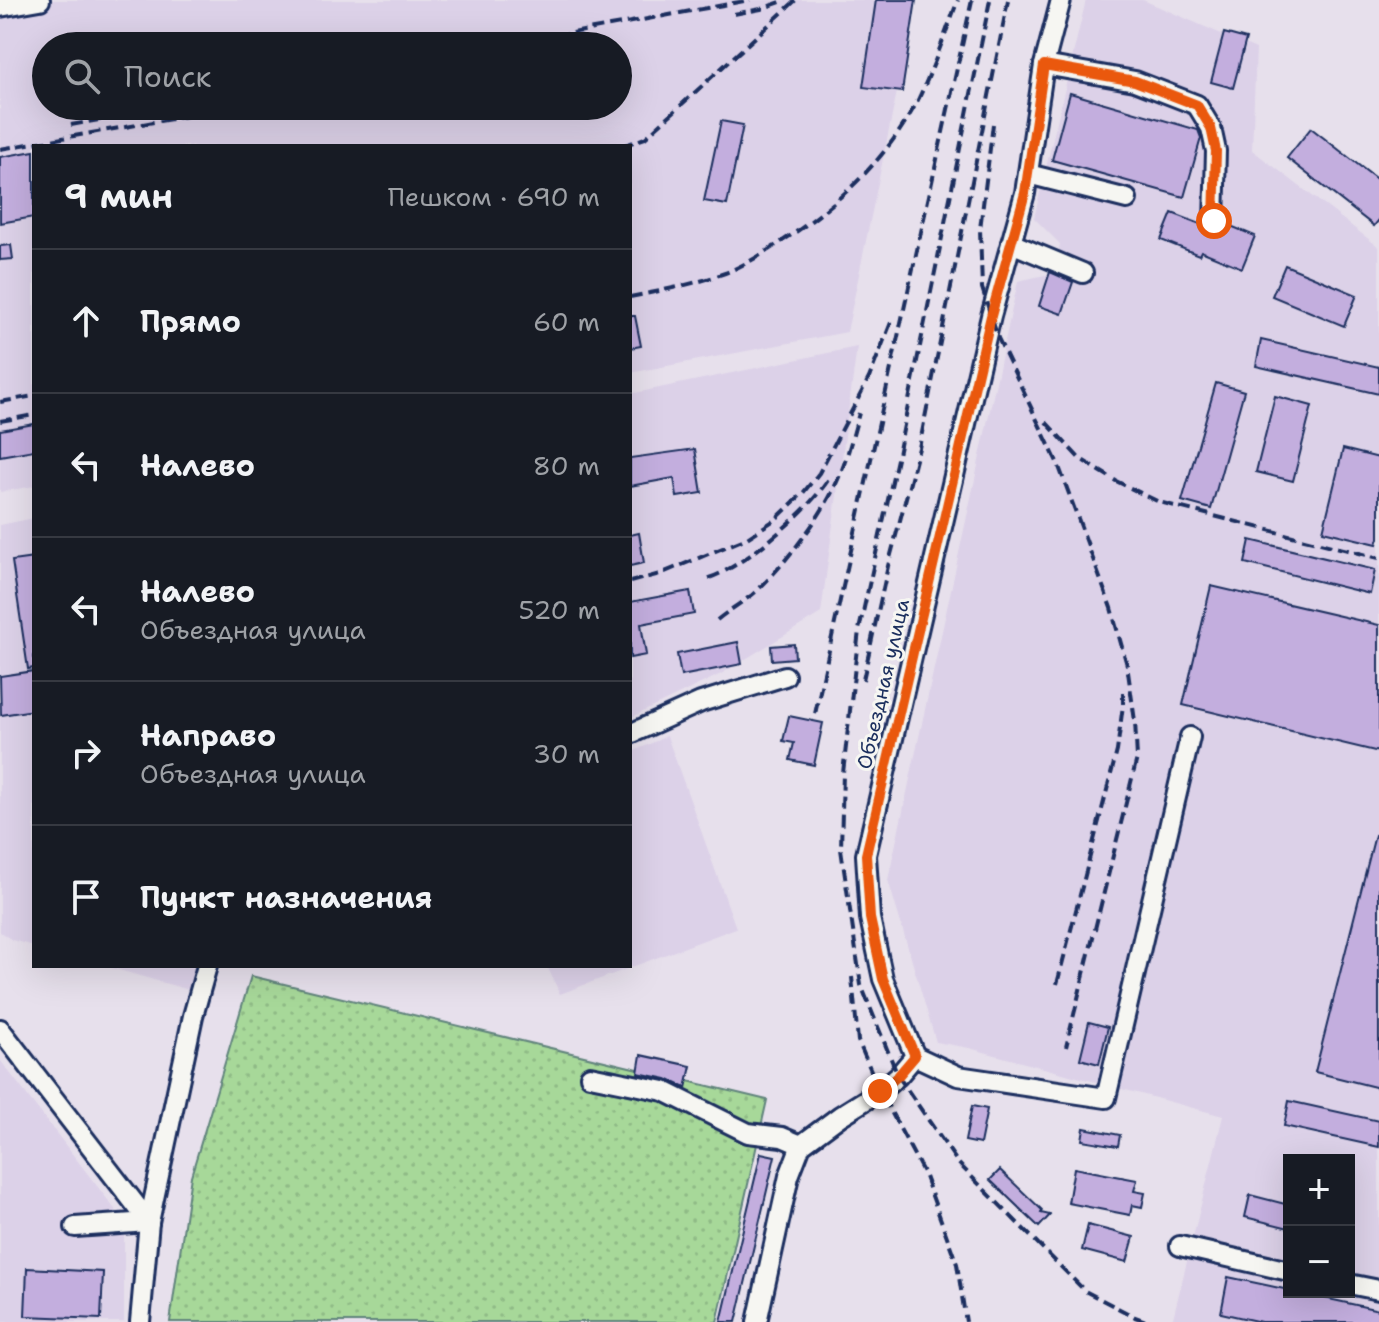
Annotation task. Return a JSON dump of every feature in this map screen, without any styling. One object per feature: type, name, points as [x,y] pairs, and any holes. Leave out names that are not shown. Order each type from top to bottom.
[{"type":"street","points":[[0,7],[40,0]]},
{"type":"street","name":"Объездная улица","points":[[915,1056],[883,979],[870,918],[866,855],[991,316],[1025,193],[1044,65],[1061,0]]},
{"type":"street","points":[[1044,65],[1135,81],[1197,105],[1211,128],[1216,151],[1214,221]]},
{"type":"street","points":[[1028,174],[1127,199]]},
{"type":"street","points":[[1011,243],[1083,273]]},
{"type":"street","points":[[632,733],[701,702],[785,676]]},
{"type":"street","points":[[757,1322],[789,1176],[801,1145],[880,1091],[915,1056],[958,1076],[1106,1098],[1190,737]]},
{"type":"street","points":[[140,1322],[149,1222],[193,1016],[206,968]]},
{"type":"street","points":[[0,1029],[149,1222]]},
{"type":"street","points":[[590,1076],[664,1091],[748,1133],[782,1137],[801,1145]]},
{"type":"street","points":[[75,1227],[149,1222]]},
{"type":"street","points":[[1180,1246],[1283,1270]]},
{"type":"street","points":[[1355,1285],[1379,1290]]},
{"type":"shaded area","points":[[0,0],[916,0],[847,332],[632,373],[632,144],[32,144],[32,486],[0,492]]},
{"type":"shaded area","points":[[1086,0],[1143,0],[1256,49],[1252,150],[1379,247],[1379,1322],[1172,1322],[1223,1116],[969,1048],[936,1042],[888,880],[1018,281],[1054,273],[1060,244],[1034,218]]},
{"type":"shaded area","points":[[857,347],[821,613],[721,674],[632,717],[632,394]]},
{"type":"shaded area","points":[[32,518],[32,945],[12,940],[0,932],[0,525]]},
{"type":"shaded area","points":[[667,736],[736,928],[632,967],[632,752]]},
{"type":"shaded area","points":[[112,968],[195,968],[189,990]]},
{"type":"shaded area","points":[[548,968],[629,968],[560,994]]},
{"type":"shaded area","points":[[0,1060],[124,1221],[124,1322],[0,1322]]},
{"type":"green space","points":[[251,976],[767,1100],[717,1322],[170,1322],[191,1176]]},
{"type":"building","points":[[876,0],[916,0],[902,92],[863,87]]},
{"type":"building","points":[[1224,33],[1246,39],[1233,88],[1211,82]]},
{"type":"building","points":[[1070,93],[1198,130],[1201,138],[1184,197],[1052,160]]},
{"type":"building","points":[[721,121],[743,125],[727,205],[704,201]]},
{"type":"building","points":[[1311,128],[1379,181],[1379,220],[1374,226],[1287,158]]},
{"type":"building","points":[[32,151],[32,217],[0,223],[0,157]]},
{"type":"building","points":[[1172,213],[1203,225],[1213,233],[1222,233],[1226,224],[1255,236],[1242,268],[1201,251],[1199,255],[1161,240]]},
{"type":"building","points":[[11,245],[13,259],[0,260],[0,246]]},
{"type":"building","points":[[1285,265],[1357,295],[1344,326],[1272,296]]},
{"type":"building","points":[[1050,272],[1073,282],[1062,314],[1039,306]]},
{"type":"building","points":[[632,316],[635,316],[641,346],[632,348]]},
{"type":"building","points":[[1261,340],[1379,367],[1379,394],[1256,366]]},
{"type":"building","points":[[1216,383],[1244,391],[1211,509],[1182,501]]},
{"type":"building","points":[[1275,396],[1312,406],[1293,481],[1256,472]]},
{"type":"building","points":[[32,424],[32,450],[0,456],[0,430]]},
{"type":"building","points":[[695,449],[702,493],[677,497],[674,478],[632,486],[632,458]]},
{"type":"building","points":[[1343,449],[1379,458],[1377,544],[1323,531]]},
{"type":"building","points":[[639,533],[644,563],[632,566],[632,535]]},
{"type":"building","points":[[1250,540],[1375,570],[1370,594],[1245,563]]},
{"type":"building","points":[[32,558],[32,668],[28,669],[12,561]]},
{"type":"building","points":[[1211,586],[1379,625],[1379,752],[1183,705]]},
{"type":"building","points":[[690,591],[694,614],[641,624],[646,655],[632,658],[632,602]]},
{"type":"building","points":[[738,642],[742,664],[681,676],[677,654]]},
{"type":"building","points":[[794,644],[795,658],[772,660],[771,646]]},
{"type":"building","points":[[32,671],[32,710],[1,715],[0,676]]},
{"type":"building","points":[[789,716],[823,723],[814,765],[790,760],[794,743],[783,741]]},
{"type":"building","points":[[1375,835],[1379,836],[1379,1088],[1315,1072]]},
{"type":"building","points":[[1089,1022],[1108,1027],[1099,1064],[1080,1059]]},
{"type":"building","points":[[641,1055],[691,1066],[686,1088],[667,1079],[638,1073]]},
{"type":"building","points":[[1289,1101],[1379,1121],[1379,1147],[1284,1126]]},
{"type":"building","points":[[972,1106],[987,1109],[980,1144],[965,1141]]},
{"type":"building","points":[[1084,1128],[1120,1135],[1118,1146],[1082,1140]]},
{"type":"building","points":[[761,1153],[775,1156],[736,1322],[721,1322]]},
{"type":"building","points":[[1074,1168],[1137,1180],[1134,1191],[1145,1193],[1142,1207],[1132,1205],[1130,1215],[1068,1203]]},
{"type":"building","points":[[1000,1170],[1042,1210],[1041,1213],[1050,1215],[1039,1227],[990,1180]]},
{"type":"building","points":[[1250,1195],[1283,1203],[1283,1226],[1245,1217]]},
{"type":"building","points":[[1088,1225],[1134,1237],[1127,1262],[1082,1250]]},
{"type":"building","points":[[27,1268],[103,1272],[101,1319],[25,1316]]},
{"type":"building","points":[[1228,1277],[1283,1289],[1283,1298],[1324,1298],[1379,1310],[1379,1322],[1261,1322],[1221,1313]]},
{"type":"railway","points":[[577,32],[750,0]]},
{"type":"railway","points":[[734,14],[786,0]]},
{"type":"railway","points":[[628,144],[645,138],[796,0]]},
{"type":"railway","points":[[632,297],[690,284],[738,267],[799,230],[839,199],[874,164],[904,124],[928,77],[958,0]]},
{"type":"railway","points":[[815,714],[972,0]]},
{"type":"railway","points":[[990,0],[899,450],[859,630],[843,773],[841,849],[861,985],[898,1076],[958,1163],[1085,1291],[1149,1322]]},
{"type":"railway","points":[[863,680],[888,566],[919,448],[1008,0]]},
{"type":"railway","points":[[71,125],[99,120]]},
{"type":"railway","points":[[0,149],[165,120]]},
{"type":"railway","points":[[993,124],[980,229],[982,288],[998,338],[1058,464],[1111,608],[1127,665],[1135,721],[1137,758],[1066,1047]]},
{"type":"railway","points":[[632,581],[660,574],[747,538],[776,519],[803,493],[819,473],[869,378],[892,320]]},
{"type":"railway","points":[[0,402],[32,396]]},
{"type":"railway","points":[[717,620],[752,595],[786,560],[809,530],[838,479],[859,413]]},
{"type":"railway","points":[[0,421],[32,415]]},
{"type":"railway","points":[[1046,422],[1079,458],[1159,502],[1379,558]]},
{"type":"railway","points":[[709,578],[740,562],[776,535],[808,505],[830,477]]},
{"type":"railway","points":[[1057,984],[1117,751],[1123,691]]},
{"type":"railway","points":[[852,977],[858,1041],[880,1091],[924,1174],[957,1264],[966,1322]]},
{"type":"route","points":[[880,1091],[915,1056],[883,979],[870,918],[866,855],[991,316],[1025,193],[1044,65],[1135,81],[1197,105],[1211,128],[1216,151],[1214,221]]}]
